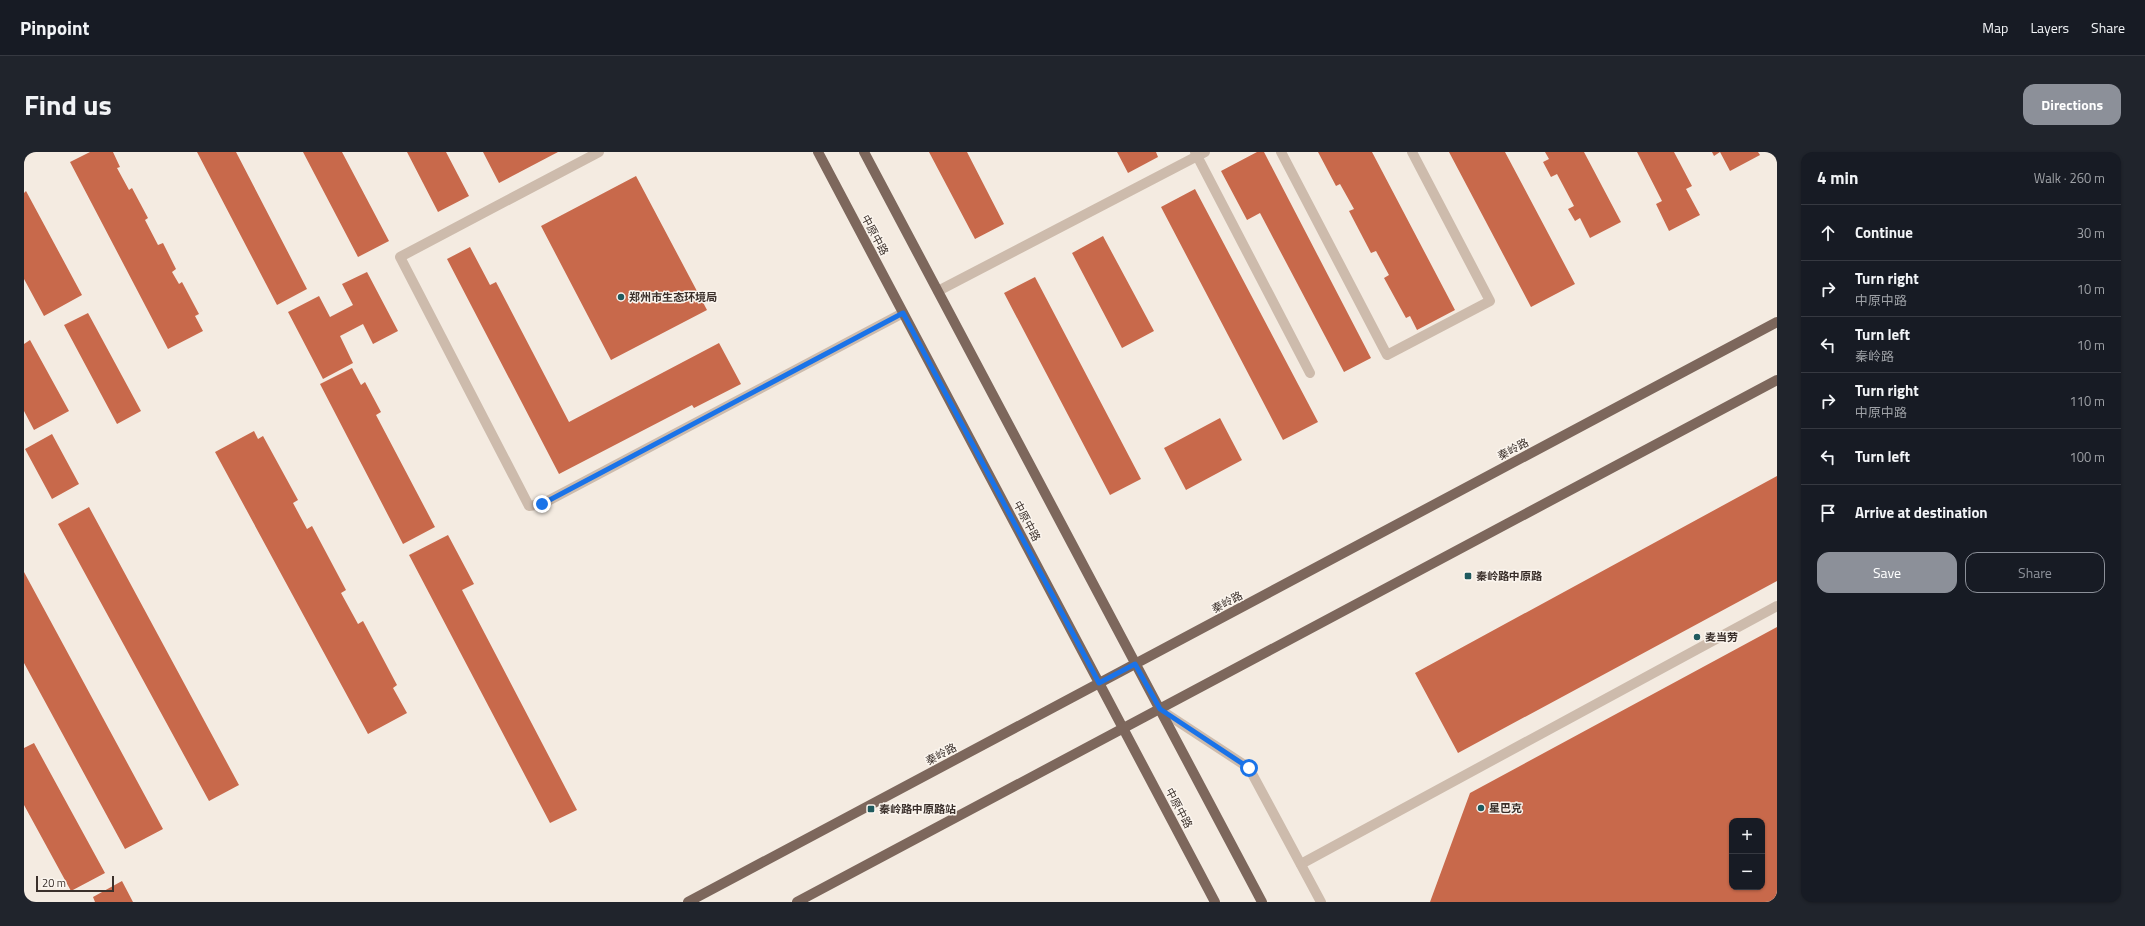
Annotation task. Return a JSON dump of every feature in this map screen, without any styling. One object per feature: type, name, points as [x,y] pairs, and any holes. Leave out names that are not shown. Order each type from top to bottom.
[{"type":"main road","name":"中原中路","points":[[818,152],[1215,902]]},
{"type":"main road","points":[[864,152],[1262,902]]},
{"type":"main road","name":"秦岭路","points":[[688,902],[1777,322]]},
{"type":"main road","points":[[797,902],[1777,380]]},
{"type":"street","points":[[599,152],[400,257],[529,506],[542,504],[903,313]]},
{"type":"street","points":[[1281,152],[1387,354],[1490,301],[1412,152]]},
{"type":"street","points":[[938,291],[1199,153],[1310,373]]},
{"type":"street","points":[[1300,864],[1777,606]]},
{"type":"street","points":[[1160,709],[1249,768],[1320,902]]},
{"type":"building","points":[[90,152],[113,152],[120,167],[117,168],[129,190],[132,188],[148,218],[145,220],[158,245],[163,243],[176,269],[172,272],[179,284],[182,282],[199,314],[195,316],[203,331],[168,349],[70,162]]},
{"type":"building","points":[[197,152],[236,152],[307,289],[277,305]]},
{"type":"building","points":[[303,152],[342,152],[389,241],[358,257]]},
{"type":"building","points":[[407,152],[446,152],[469,196],[438,212]]},
{"type":"building","points":[[483,152],[558,152],[499,183]]},
{"type":"building","points":[[929,152],[967,152],[1004,224],[975,239]]},
{"type":"building","points":[[1117,152],[1156,152],[1158,157],[1128,173]]},
{"type":"building","points":[[1257,152],[1264,152],[1371,358],[1344,372],[1260,213],[1247,220],[1221,171]]},
{"type":"building","points":[[1318,152],[1372,152],[1455,310],[1417,330],[1410,316],[1406,318],[1384,278],[1389,275],[1376,251],[1371,253],[1349,211],[1354,209],[1340,184],[1336,186]]},
{"type":"building","points":[[1449,152],[1505,152],[1575,284],[1531,307]]},
{"type":"building","points":[[1545,152],[1584,152],[1621,222],[1590,238],[1580,218],[1575,221],[1568,209],[1574,206],[1557,174],[1551,177],[1543,162],[1549,159]]},
{"type":"building","points":[[1637,152],[1674,152],[1692,186],[1686,189],[1700,215],[1669,231],[1656,204],[1662,201]]},
{"type":"building","points":[[1712,152],[1720,152],[1714,156]]},
{"type":"building","points":[[1720,152],[1758,152],[1760,155],[1730,171]]},
{"type":"building","points":[[636,176],[707,310],[611,360],[541,226]]},
{"type":"building","points":[[1195,189],[1318,422],[1283,440],[1161,207]]},
{"type":"building","points":[[26,191],[82,295],[44,316],[24,279],[24,193]]},
{"type":"building","points":[[1103,236],[1154,331],[1122,348],[1072,253]]},
{"type":"building","points":[[470,247],[490,285],[496,282],[569,422],[719,343],[741,384],[694,408],[692,405],[559,474],[447,259]]},
{"type":"building","points":[[367,272],[398,331],[373,344],[363,324],[340,336],[353,363],[323,379],[288,312],[319,296],[330,317],[353,305],[342,284]]},
{"type":"building","points":[[1035,277],[1141,479],[1110,495],[1004,293]]},
{"type":"building","points":[[88,313],[141,411],[117,424],[64,325]]},
{"type":"building","points":[[30,340],[69,411],[34,430],[24,411],[24,344]]},
{"type":"building","points":[[352,368],[361,385],[365,382],[381,412],[376,415],[435,527],[403,544],[320,384]]},
{"type":"building","points":[[1220,418],[1242,460],[1186,490],[1164,448]]},
{"type":"building","points":[[254,431],[258,439],[263,436],[298,500],[293,503],[307,529],[312,526],[346,590],[341,593],[358,624],[363,621],[397,685],[393,688],[407,713],[368,734],[215,452]]},
{"type":"building","points":[[52,434],[79,484],[52,499],[25,449]]},
{"type":"building","points":[[1777,476],[1777,581],[1458,753],[1415,673]]},
{"type":"building","points":[[89,507],[239,785],[209,801],[58,524]]},
{"type":"building","points":[[448,535],[474,584],[462,590],[577,810],[550,823],[409,555]]},
{"type":"building","points":[[24,572],[163,829],[125,849],[24,663]]},
{"type":"building","points":[[1777,627],[1777,902],[1430,902],[1470,793]]},
{"type":"building","points":[[34,743],[105,873],[71,891],[24,805],[24,748]]},
{"type":"building","points":[[122,881],[133,902],[95,902],[93,897]]},
{"type":"place","name":"郑州市生态环境局","points":[[621,297]]},
{"type":"place","name":"秦岭路中原路","points":[[1468,576]]},
{"type":"place","name":"麦当劳","points":[[1697,637]]},
{"type":"place","name":"星巴克","points":[[1481,808]]},
{"type":"place","name":"秦岭路中原路站","points":[[871,809]]},
{"type":"route","points":[[542,504],[903,313],[1099,683],[1135,664],[1160,709],[1249,768]]}]
